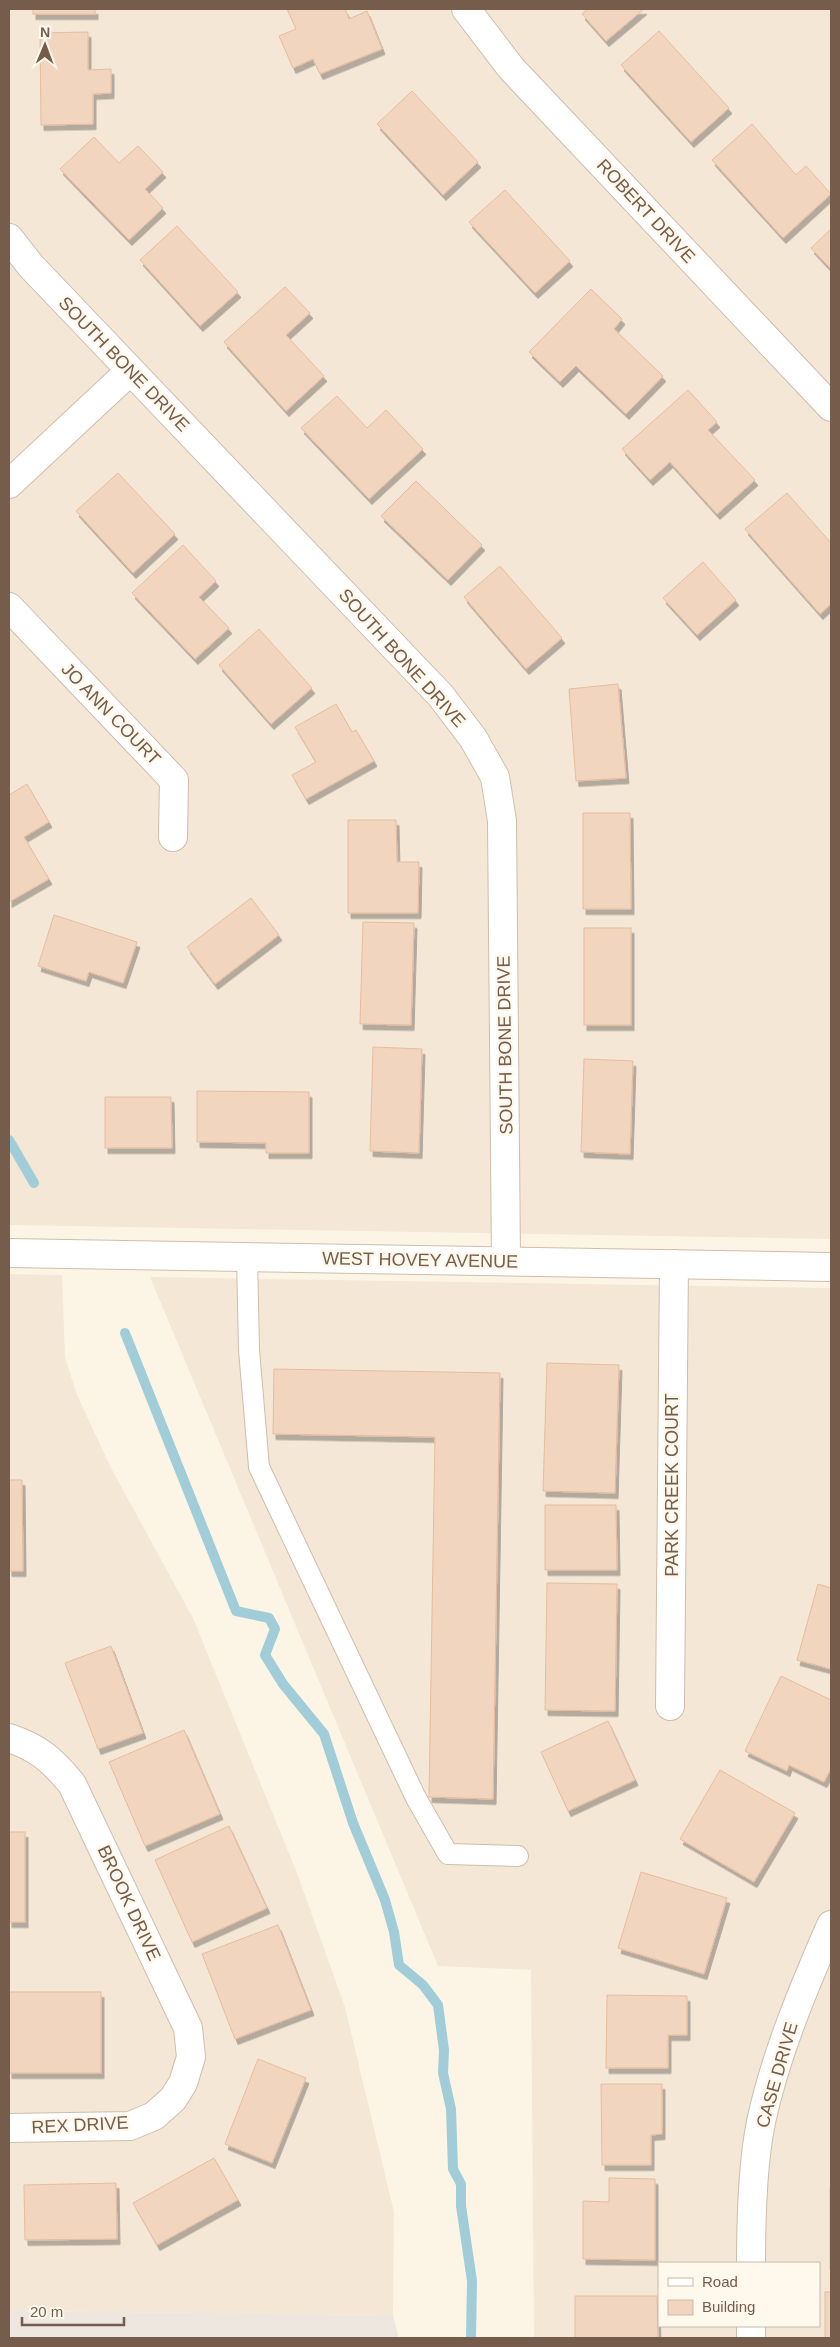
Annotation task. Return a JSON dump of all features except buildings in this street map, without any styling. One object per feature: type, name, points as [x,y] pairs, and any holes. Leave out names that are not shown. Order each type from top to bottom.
[{"type":"street","name":"ROBERT DRIVE","points":[[466,9],[511,68],[831,407]]},
{"type":"street","name":"SOUTH BONE DRIVE","points":[[9,238],[31,266],[130,371],[441,696],[473,738],[495,777],[502,821],[506,1261]]},
{"type":"street","points":[[9,484],[130,371]]},
{"type":"street","name":"JO ANN COURT","points":[[9,607],[174,780],[173,837]]},
{"type":"street","name":"WEST HOVEY AVENUE","points":[[9,1253],[831,1266]]},
{"type":"street","name":"PARK CREEK COURT","points":[[670,1706],[674,1264]]},
{"type":"street","name":"BROOK DRIVE","points":[[9,1738],[31,1745],[54,1762],[72,1784],[188,2028],[191,2057],[183,2083],[173,2099]]},
{"type":"street","name":"CASE DRIVE","points":[[751,2262],[755,2175],[761,2123],[775,2073],[808,1978],[831,1925]]},
{"type":"street","name":"REX DRIVE","points":[[9,2128],[130,2126],[154,2116],[173,2099]]},
{"type":"lane","points":[[248,1257],[249,1350],[259,1467],[416,1798],[448,1854],[518,1856]]},
{"type":"shaded area","points":[[9,9],[831,9],[831,1239],[9,1225]]},
{"type":"shaded area","points":[[9,1274],[62,1275],[65,1357],[77,1395],[111,1468],[193,1618],[297,1873],[345,2007],[394,2212],[393,2315],[9,2311]]},
{"type":"shaded area","points":[[150,1277],[831,1288],[831,2338],[534,2338],[531,1970],[438,1966]]},
{"type":"shaded area","points":[[9,2311],[393,2315],[399,2338],[9,2338]]},
{"type":"waterway","points":[[9,1140],[34,1183]]},
{"type":"waterway","points":[[125,1333],[236,1611],[269,1618],[275,1629],[265,1655],[283,1684],[324,1734],[353,1823],[385,1900],[394,1932],[399,1965],[423,1985],[438,2005],[444,2050],[443,2073],[451,2109],[453,2169],[461,2184],[461,2206],[472,2281],[471,2338]]}]
